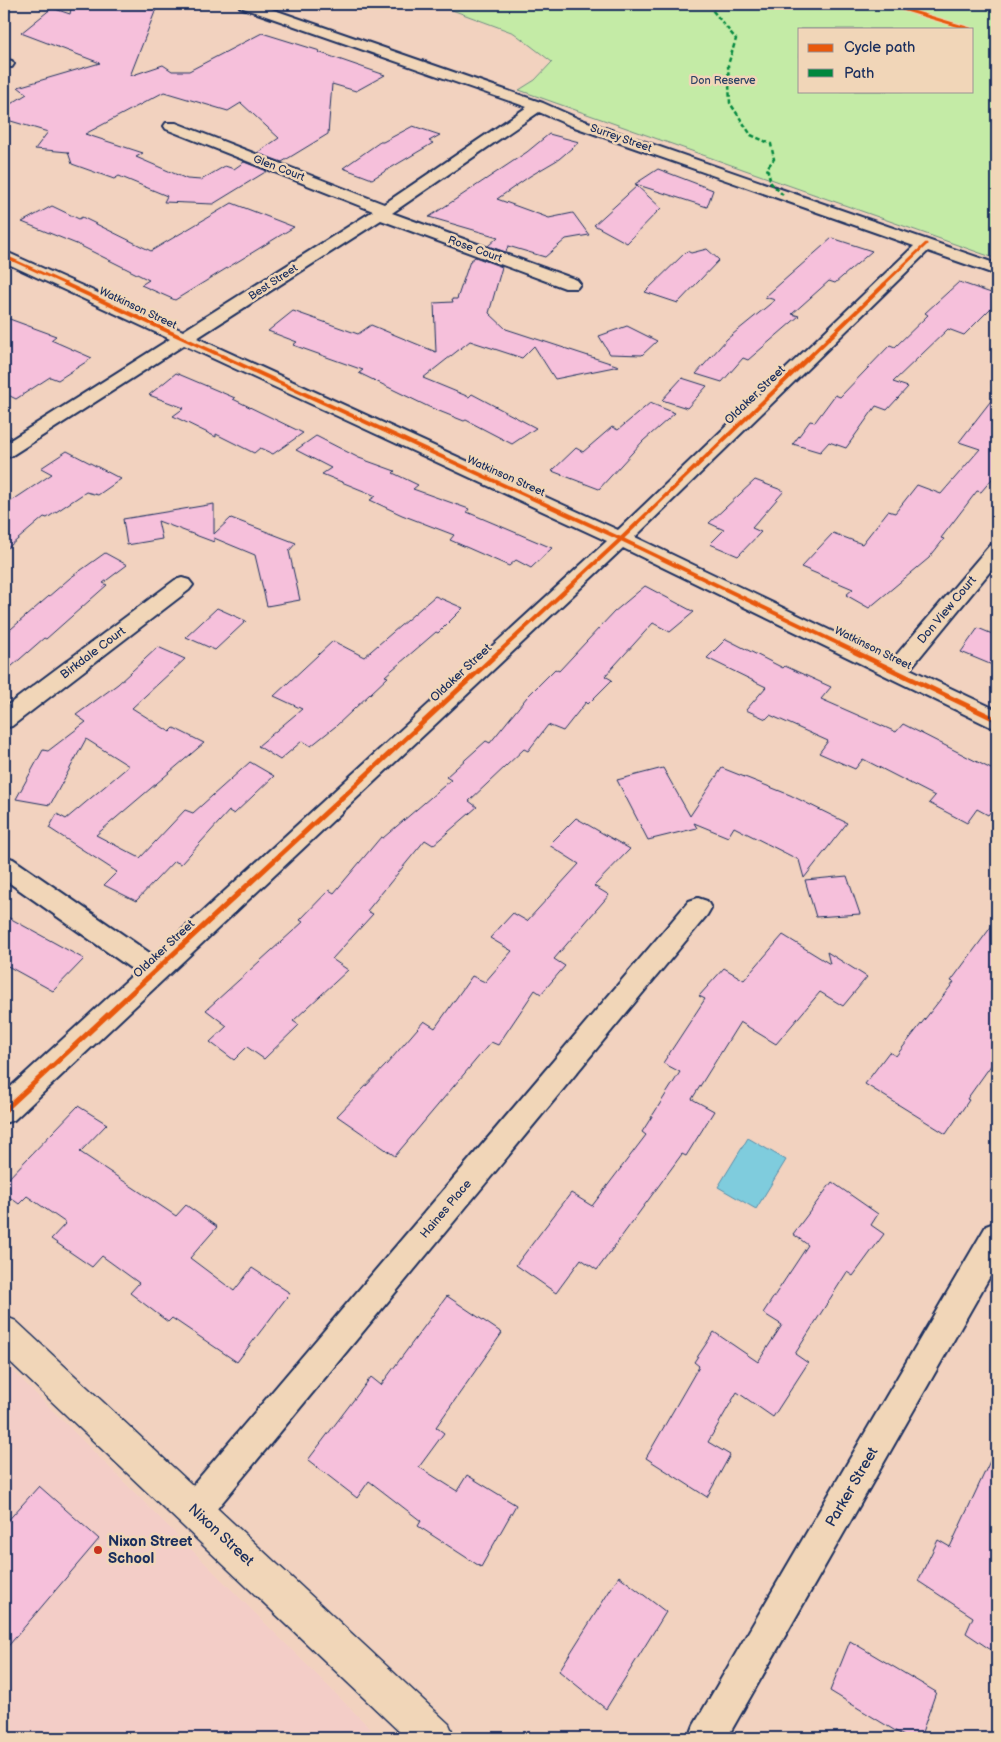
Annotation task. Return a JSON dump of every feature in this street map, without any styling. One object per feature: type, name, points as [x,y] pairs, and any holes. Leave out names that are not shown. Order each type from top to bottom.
[{"type":"street","name":"Surrey Street","points":[[245,4],[538,106],[583,125],[997,270]]},
{"type":"street","name":"Best Street","points":[[4,452],[383,212],[538,106]]},
{"type":"street","name":"Glen Court","points":[[171,126],[383,212]]},
{"type":"street","name":"Rose Court","points":[[383,212],[572,284]]},
{"type":"street","name":"Oldaker Street","points":[[4,1111],[621,539],[926,244]]},
{"type":"street","name":"Watkinson Street","points":[[4,256],[183,340],[621,539],[997,720]]},
{"type":"street","name":"Don View Court","points":[[896,670],[997,550]]},
{"type":"street","name":"Birkdale Court","points":[[4,720],[182,585]]},
{"type":"street","points":[[4,866],[155,971]]},
{"type":"street","name":"Haines Place","points":[[194,1510],[698,908]]},
{"type":"street","name":"Parker Street","points":[[707,1738],[997,1236]]},
{"type":"street","name":"Nixon Street","points":[[4,1333],[435,1738]]},
{"type":"shaded area","name":"Nixon Street School","points":[[4,1362],[380,1738],[4,1738]]},
{"type":"green space","name":"Don Reserve","points":[[436,4],[997,4],[997,259],[519,90],[535,80],[552,62],[514,33]]},
{"type":"water","points":[[748,1138],[786,1160],[756,1209],[718,1187]]},
{"type":"building","points":[[72,4],[158,4],[130,76],[163,65],[172,71],[189,71],[262,33],[320,51],[318,52],[385,75],[356,91],[332,84],[328,134],[282,162],[257,153],[279,138],[241,103],[228,111],[164,92],[85,134],[143,153],[136,157],[187,179],[201,180],[225,166],[234,169],[244,162],[267,171],[213,204],[164,202],[167,196],[119,176],[114,179],[72,164],[68,152],[35,149],[48,132],[4,119],[4,108],[27,94],[18,87],[100,63],[21,33],[52,8],[70,14]]},
{"type":"building","points":[[413,126],[440,135],[429,141],[433,143],[372,179],[343,168],[380,142]]},
{"type":"building","points":[[549,134],[579,142],[559,159],[497,199],[549,218],[573,213],[589,235],[566,239],[545,257],[508,246],[506,252],[488,246],[498,237],[429,217],[527,152]]},
{"type":"building","points":[[658,169],[713,190],[707,207],[635,184]]},
{"type":"building","points":[[637,186],[661,208],[627,243],[594,225]]},
{"type":"building","points":[[232,203],[294,227],[175,300],[141,285],[149,280],[79,245],[22,222],[52,206],[79,219],[82,217],[151,251]]},
{"type":"building","points":[[832,238],[872,251],[835,283],[829,281],[792,314],[799,316],[748,360],[743,358],[722,382],[696,374],[727,339],[775,300],[765,297]]},
{"type":"building","points":[[707,249],[719,260],[678,303],[645,292],[687,251],[691,253]]},
{"type":"building","points":[[475,257],[502,267],[489,313],[506,329],[619,366],[555,379],[534,346],[522,358],[470,341],[423,378],[469,397],[472,394],[536,428],[512,444],[466,420],[464,421],[429,407],[359,373],[363,370],[293,345],[297,342],[268,331],[293,311],[358,334],[371,325],[436,352],[434,303],[453,302],[452,299],[457,299],[470,261]]},
{"type":"building","points":[[959,282],[997,295],[997,302],[964,335],[948,329],[893,382],[908,387],[887,410],[876,406],[846,448],[829,442],[820,452],[793,444],[810,421],[815,422],[835,395],[840,397],[890,345],[895,347],[928,315],[925,313]]},
{"type":"building","points":[[4,317],[56,336],[51,340],[92,358],[58,380],[50,377],[16,399],[4,393]]},
{"type":"building","points":[[627,326],[657,341],[642,355],[610,354],[599,336]]},
{"type":"building","points":[[176,373],[235,398],[233,399],[303,433],[273,454],[260,448],[254,453],[216,434],[216,437],[173,416],[184,408],[149,395]]},
{"type":"building","points":[[682,378],[707,386],[687,408],[662,400]]},
{"type":"building","points":[[997,393],[997,473],[981,492],[977,491],[941,538],[944,539],[929,558],[869,608],[846,595],[853,589],[801,567],[833,533],[862,544],[888,511],[895,513],[917,485],[941,494],[980,449],[959,442]]},
{"type":"building","points":[[650,403],[675,413],[643,441],[599,489],[552,471],[576,448],[583,452],[612,427],[618,430]]},
{"type":"building","points":[[316,436],[359,458],[395,471],[393,473],[418,485],[413,489],[469,509],[467,512],[552,548],[531,568],[516,560],[509,566],[450,540],[454,535],[402,515],[370,500],[376,496],[322,474],[331,468],[296,450]]},
{"type":"building","points":[[67,451],[121,479],[98,495],[86,492],[47,518],[44,517],[4,551],[4,506],[52,474],[41,468]]},
{"type":"building","points":[[755,480],[784,491],[752,528],[761,532],[738,556],[710,544],[724,530],[709,523]]},
{"type":"building","points":[[214,504],[214,534],[231,518],[296,543],[289,551],[300,600],[267,606],[255,555],[214,538],[214,542],[158,521],[162,539],[127,545],[123,519]]},
{"type":"building","points":[[105,553],[127,565],[103,583],[107,585],[4,673],[4,635],[70,578]]},
{"type":"building","points":[[645,586],[694,612],[670,632],[653,623],[605,676],[612,680],[588,704],[586,702],[563,731],[548,725],[528,751],[524,749],[469,801],[477,807],[433,845],[425,840],[367,911],[373,914],[332,959],[348,970],[293,1021],[299,1025],[264,1059],[247,1047],[234,1060],[210,1042],[227,1026],[206,1010],[303,922],[300,920],[329,890],[334,893],[381,837],[383,838],[451,780],[446,777],[486,741],[490,743],[527,697],[555,669],[559,671],[614,612]]},
{"type":"building","points":[[435,596],[463,608],[438,633],[436,632],[385,676],[388,677],[336,726],[311,746],[302,741],[280,760],[258,746],[302,709],[274,696],[333,641],[364,657]]},
{"type":"building","points":[[217,608],[246,621],[215,650],[186,637]]},
{"type":"building","points":[[978,628],[997,636],[997,667],[961,652]]},
{"type":"building","points":[[726,639],[783,668],[785,666],[831,687],[821,699],[896,732],[903,724],[997,772],[997,803],[988,815],[977,809],[967,823],[929,803],[935,796],[863,759],[855,769],[819,753],[828,741],[770,715],[766,719],[746,710],[766,687],[707,658]]},
{"type":"building","points":[[158,647],[185,659],[132,708],[170,732],[174,728],[204,743],[96,835],[140,858],[185,810],[193,813],[250,762],[274,776],[234,814],[229,811],[181,864],[174,861],[136,901],[104,885],[117,872],[49,828],[57,814],[66,819],[129,766],[86,739],[50,805],[16,799],[43,750],[48,751],[86,722],[76,715],[118,684]]},
{"type":"building","points":[[663,768],[690,816],[722,768],[790,795],[847,823],[804,878],[799,860],[734,827],[728,837],[694,823],[697,828],[648,840],[617,780]]},
{"type":"building","points":[[576,818],[630,849],[594,886],[609,895],[554,959],[565,966],[541,994],[535,990],[498,1045],[491,1042],[395,1156],[337,1116],[386,1065],[424,1021],[435,1028],[472,976],[485,982],[512,951],[490,938],[513,913],[527,921],[579,864],[549,845]]},
{"type":"building","points":[[847,876],[860,914],[816,917],[805,880]]},
{"type":"building","points":[[4,915],[84,959],[53,991],[4,964]]},
{"type":"building","points":[[997,919],[997,1057],[967,1099],[969,1100],[946,1134],[865,1084],[889,1052],[896,1056],[954,982],[951,981]]},
{"type":"building","points":[[783,935],[830,964],[827,952],[867,977],[843,1006],[820,992],[776,1044],[740,1022],[692,1099],[714,1111],[686,1156],[682,1154],[597,1270],[581,1259],[556,1293],[516,1265],[571,1193],[592,1206],[646,1135],[642,1132],[680,1072],[663,1063],[705,999],[699,996],[724,968],[744,980]]},
{"type":"building","points":[[78,1106],[107,1124],[80,1152],[176,1216],[186,1205],[217,1227],[190,1258],[234,1291],[252,1268],[290,1293],[237,1362],[172,1318],[168,1322],[130,1293],[139,1283],[102,1256],[92,1267],[51,1239],[66,1223],[27,1196],[19,1204],[4,1193],[4,1183]]},
{"type":"building","points":[[832,1182],[878,1214],[871,1225],[884,1234],[853,1276],[847,1272],[795,1354],[808,1363],[773,1417],[737,1392],[708,1442],[730,1455],[707,1497],[646,1458],[699,1366],[694,1362],[714,1332],[758,1362],[782,1325],[763,1313],[808,1245],[793,1234]]},
{"type":"building","points":[[447,1296],[502,1333],[436,1427],[444,1433],[419,1467],[457,1491],[467,1475],[516,1505],[481,1567],[418,1526],[421,1521],[369,1481],[357,1498],[308,1460],[371,1377],[381,1385]]},
{"type":"building","points":[[997,1446],[997,1654],[966,1633],[973,1617],[918,1581],[938,1540],[950,1547]]},
{"type":"building","points":[[39,1486],[99,1539],[4,1651],[4,1525]]},
{"type":"building","points":[[619,1576],[666,1612],[606,1709],[559,1671]]},
{"type":"building","points":[[850,1641],[936,1692],[920,1738],[907,1738],[830,1691]]},
{"type":"marked path","points":[[715,4],[713,11],[736,39],[728,65],[730,103],[751,135],[771,144],[774,159],[767,168],[771,183],[783,195]]},
{"type":"cycle path","points":[[886,4],[967,28]]},
{"type":"cycle path","points":[[4,1111],[621,539],[926,244]]},
{"type":"cycle path","points":[[4,256],[621,539],[997,720]]},
{"type":"place","name":"Nixon Street School","points":[[98,1550]]}]
